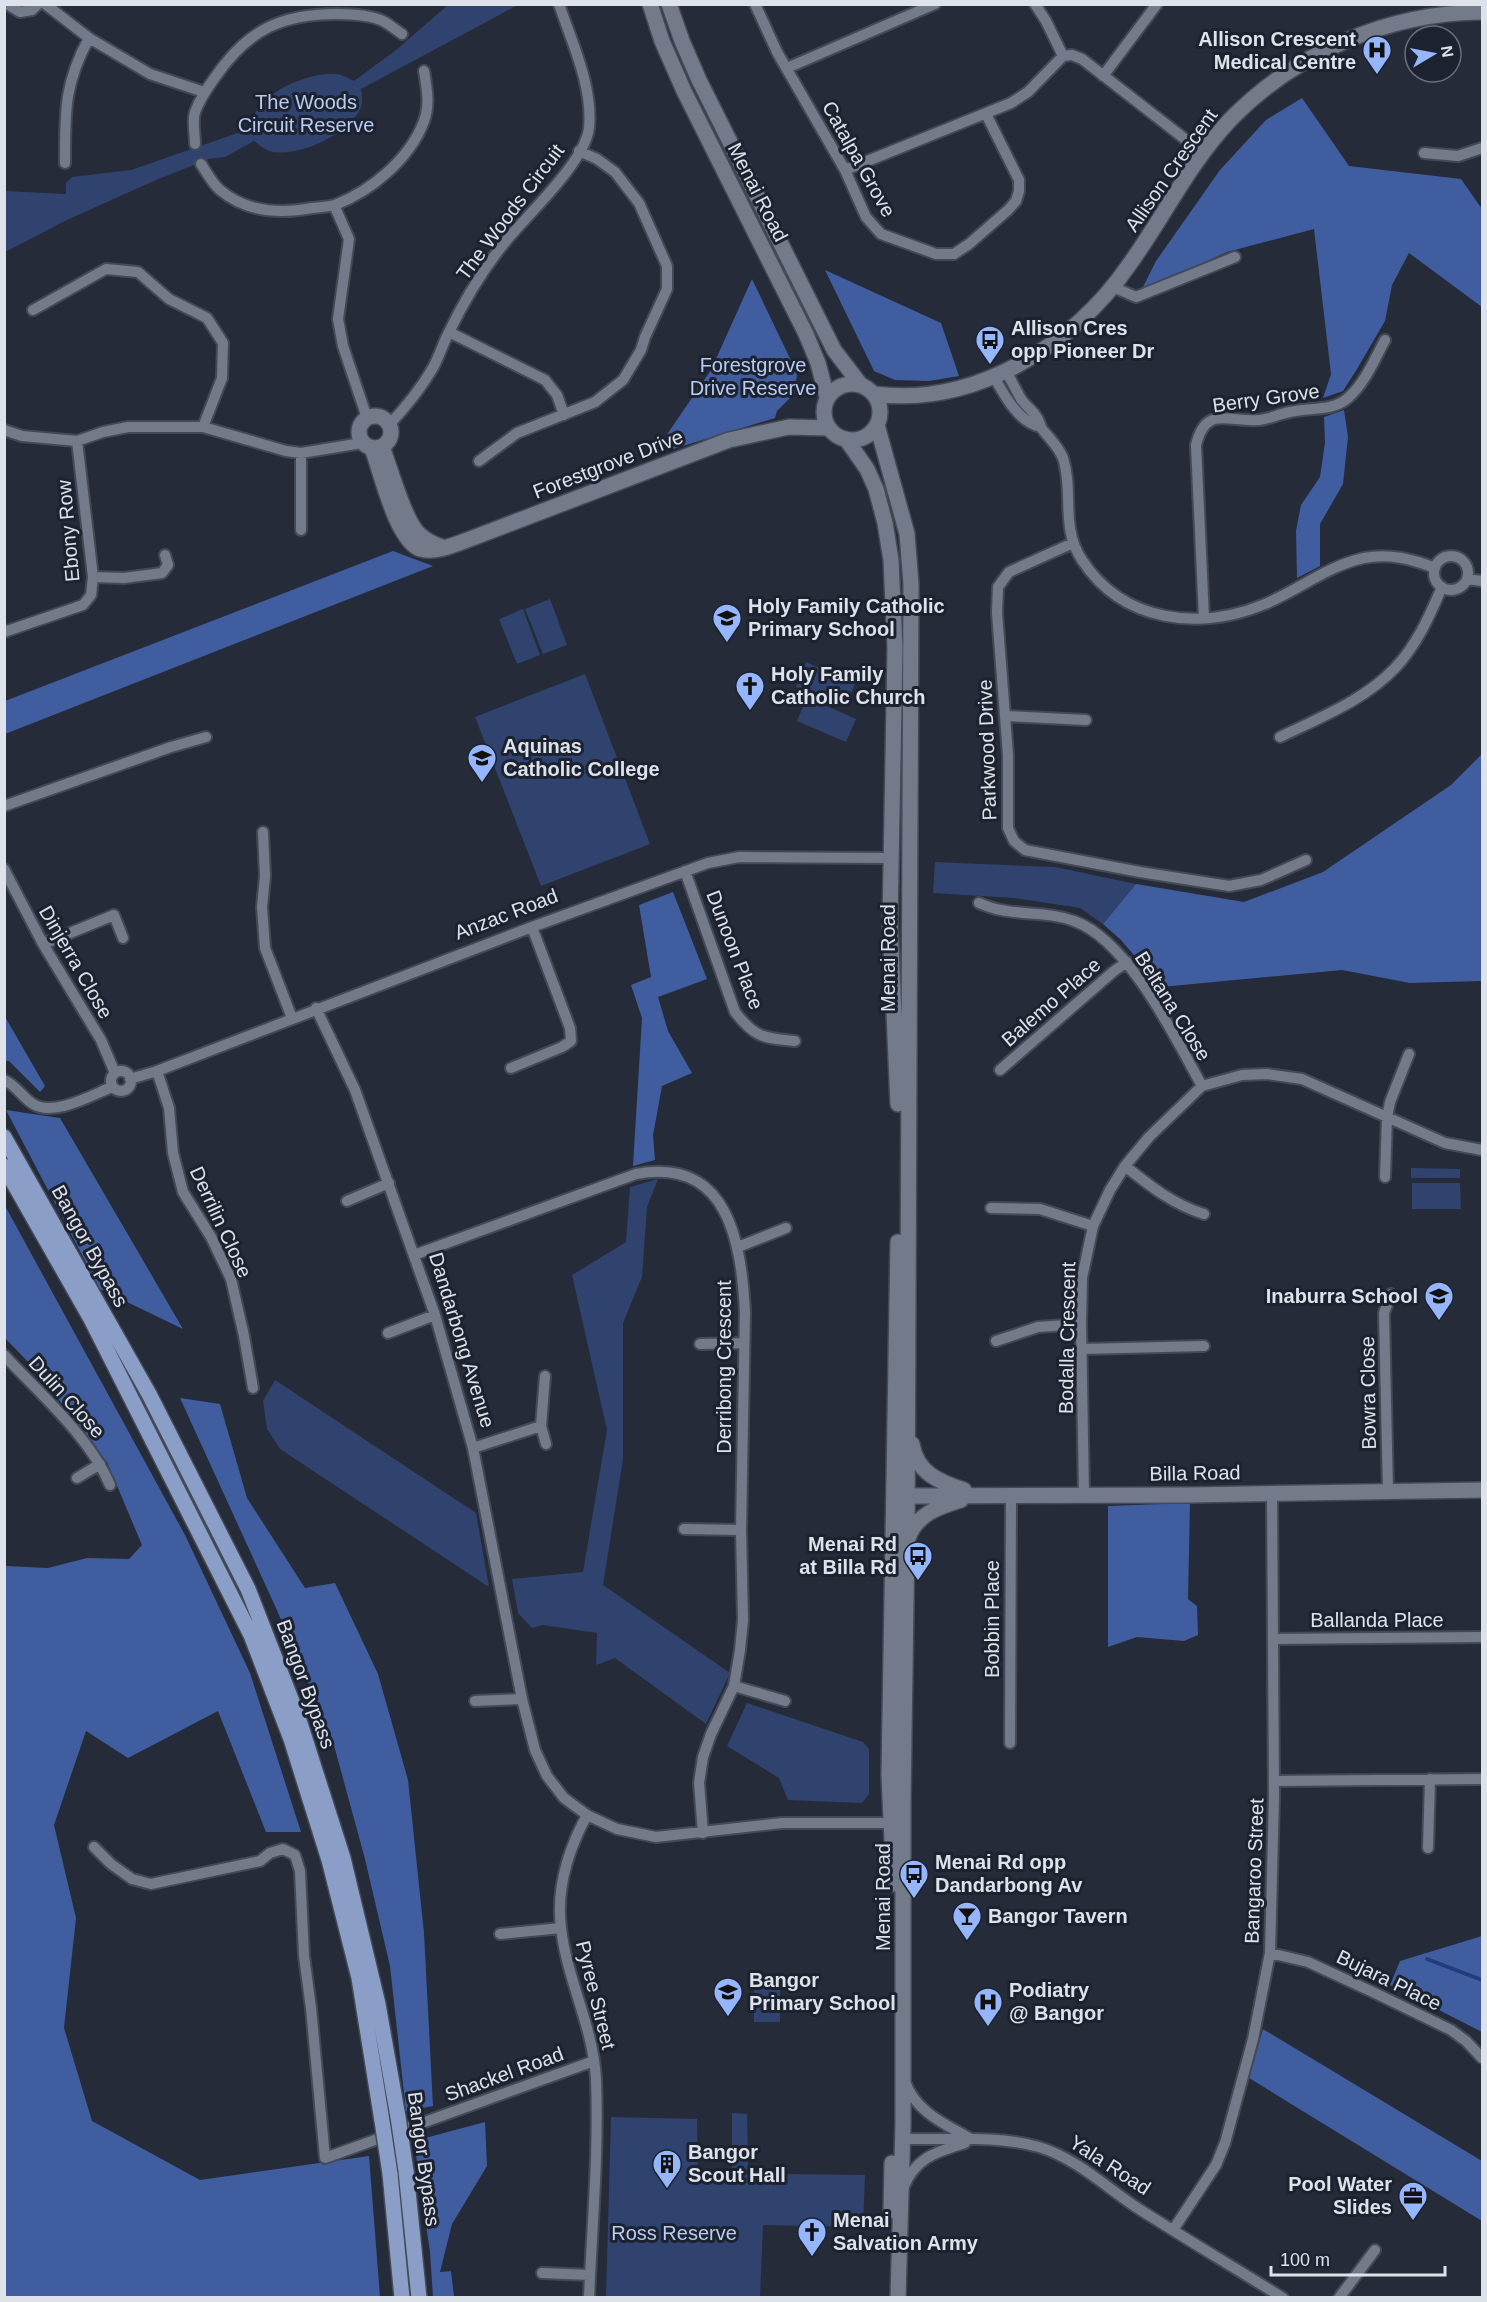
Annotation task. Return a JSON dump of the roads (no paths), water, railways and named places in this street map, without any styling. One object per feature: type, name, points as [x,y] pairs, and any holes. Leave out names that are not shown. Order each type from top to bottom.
[{"type":"main road","name":"Menai Road","points":[[650,4],[662,41],[684,91],[806,334],[820,369],[826,402]]},
{"type":"main road","name":"Menai Road","points":[[669,4],[699,80],[834,350],[860,384]]},
{"type":"main road","name":"Allison Crescent","points":[[919,397],[964,387],[1000,374],[1032,357],[1069,329],[1113,287],[1203,153],[1226,124],[1254,97],[1280,77],[1327,49],[1366,32],[1401,21],[1438,14],[1482,12]]},
{"type":"main road","points":[[789,427],[826,402],[836,388],[845,384],[860,384],[870,389],[880,406],[878,421],[872,432],[864,437],[855,440],[837,436],[825,422],[826,402]]},
{"type":"main road","points":[[874,394],[919,397]]},
{"type":"main road","points":[[878,421],[919,397]]},
{"type":"main road","points":[[379,417],[389,425],[391,435],[386,444],[372,446],[358,432],[361,424],[367,418],[379,417]]},
{"type":"main road","name":"Menai Road","points":[[878,421],[907,534],[911,584],[907,1539],[897,1823],[897,2139],[902,2191],[898,2298]]},
{"type":"main road","points":[[789,427],[829,428]]},
{"type":"main road","name":"Forestgrove Drive","points":[[372,446],[416,532],[431,543],[445,548],[729,440],[789,427]]},
{"type":"main road","name":"Menai Road","points":[[846,439],[867,469],[876,489],[885,524],[891,560],[895,660],[890,923],[898,1119],[889,1775],[897,1823],[902,2069],[890,2298]]},
{"type":"main road","name":"Anzac Road","points":[[891,858],[909,859]]},
{"type":"main road","name":"Bangor Bypass","points":[[4,1137],[150,1394],[248,1589],[298,1717],[343,1858],[378,2004],[398,2117],[402,2298]]},
{"type":"main road","name":"Bangor Bypass","points":[[4,1166],[91,1319],[251,1635],[291,1739],[329,1860],[359,1978],[382,2121],[398,2173],[419,2298]]},
{"type":"main road","points":[[907,1403],[914,1454],[926,1472],[948,1485],[993,1494]]},
{"type":"main road","name":"Menai Road","points":[[895,1450],[898,1481],[907,1496]]},
{"type":"main road","name":"Billa Road","points":[[907,1496],[1482,1490]]},
{"type":"main road","points":[[907,1539],[916,1523],[925,1514],[964,1498],[993,1494]]},
{"type":"main road","name":"Menai Road","points":[[892,1552],[898,1512],[902,1501],[907,1496]]},
{"type":"street","points":[[7,4],[20,12],[32,10],[38,4]]},
{"type":"street","points":[[45,4],[89,38],[150,74],[204,93]]},
{"type":"street","name":"The Woods Circuit","points":[[389,425],[408,405],[432,369],[473,287],[506,242],[557,186],[589,130],[588,95],[559,4]]},
{"type":"street","name":"Catalpa Grove","points":[[755,4],[787,68],[845,170],[866,217],[881,234],[936,254],[954,254],[969,244],[1016,201],[1019,191],[1016,171],[986,114]]},
{"type":"street","points":[[787,68],[934,4]]},
{"type":"street","points":[[1035,4],[1063,56]]},
{"type":"street","points":[[1103,76],[1157,4]]},
{"type":"street","points":[[195,144],[195,114],[204,93],[231,54],[261,31],[285,20],[310,14],[352,10],[381,20],[402,34]]},
{"type":"street","points":[[65,163],[65,110],[69,84],[89,38]]},
{"type":"street","points":[[845,170],[1011,104],[1028,92],[1063,56],[1072,55],[1082,59],[1203,153]]},
{"type":"street","points":[[201,164],[219,189],[247,206],[261,210],[294,211],[334,205],[371,185],[394,165],[417,136],[424,120],[428,101],[424,71]]},
{"type":"street","points":[[1424,153],[1458,156],[1482,148]]},
{"type":"street","points":[[479,461],[517,433],[595,402],[623,380],[641,350],[667,289],[669,274],[665,259],[639,204],[626,185],[606,165],[579,151]]},
{"type":"street","points":[[334,205],[349,239],[338,319],[343,346],[367,418]]},
{"type":"street","points":[[1113,287],[1136,297],[1235,256]]},
{"type":"street","points":[[33,310],[106,269],[138,272],[169,299],[207,318],[223,343],[222,378],[203,426]]},
{"type":"street","points":[[449,332],[545,380],[557,395],[564,416]]},
{"type":"street","name":"Berry Grove","points":[[1204,618],[1196,445],[1200,429],[1212,419],[1227,417],[1256,420],[1290,411],[1331,407],[1347,398],[1368,371],[1385,340]]},
{"type":"street","points":[[1000,374],[1038,418],[1041,427],[1057,447],[1063,459],[1068,521],[1073,543],[1081,560],[1099,582],[1131,606],[1161,616],[1184,619],[1204,618],[1247,611],[1268,603],[1338,565],[1365,558],[1401,557],[1435,568]]},
{"type":"street","points":[[4,430],[21,436],[77,441],[128,427],[203,426],[286,451],[301,453],[372,446]]},
{"type":"street","name":"Ebony Row","points":[[4,632],[83,605],[91,595],[93,578],[77,441]]},
{"type":"street","points":[[301,453],[301,530]]},
{"type":"street","name":"Parkwood Drive","points":[[1073,543],[1009,572],[998,587],[1006,716],[1008,828],[1014,841],[1025,849],[1140,872],[1230,886],[1261,880],[1306,860]]},
{"type":"street","points":[[93,578],[124,578],[162,573],[168,565],[165,555]]},
{"type":"street","points":[[1467,579],[1465,564],[1456,557],[1441,559],[1435,568],[1435,579],[1442,587],[1456,589],[1467,579],[1482,581]]},
{"type":"street","points":[[1280,736],[1353,699],[1396,667],[1427,620],[1442,587]]},
{"type":"street","points":[[1006,716],[1086,720]]},
{"type":"street","points":[[4,806],[171,747],[207,737]]},
{"type":"street","points":[[263,832],[265,876],[262,907],[265,948],[292,1018]]},
{"type":"street","name":"Anzac Road","points":[[130,1079],[157,1071],[316,1008],[532,927],[685,871],[722,860],[739,857],[891,858]]},
{"type":"street","name":"Dinjerra Close","points":[[4,869],[43,944],[100,1040],[115,1073]]},
{"type":"street","name":"Dunoon Place","points":[[685,871],[735,1012],[748,1029],[769,1038],[795,1041]]},
{"type":"street","name":"Beltana Close","points":[[979,903],[1001,910],[1055,915],[1077,922],[1108,942],[1127,962],[1202,1086]]},
{"type":"street","points":[[43,944],[114,915],[123,938]]},
{"type":"street","points":[[511,1068],[571,1041],[570,1028],[532,927]]},
{"type":"street","name":"Balemo Place","points":[[1000,1070],[1127,962]]},
{"type":"street","name":"Dandarbong Avenue","points":[[316,1008],[354,1090],[435,1315],[473,1448],[522,1699],[535,1750],[547,1776],[564,1798],[587,1815],[617,1829],[656,1837],[782,1823],[897,1823]]},
{"type":"street","points":[[1385,1176],[1387,1117],[1390,1102],[1409,1054]]},
{"type":"street","name":"Derrilin Close","points":[[157,1071],[169,1108],[172,1153],[183,1192],[211,1237],[231,1279],[253,1388]]},
{"type":"street","points":[[124,1072],[130,1079],[130,1085],[126,1090],[119,1091],[112,1087],[111,1079],[115,1073],[124,1072]]},
{"type":"street","name":"Bodalla Crescent","points":[[1084,1495],[1082,1278],[1093,1226],[1125,1166],[1149,1137],[1202,1086],[1242,1075],[1285,1076],[1302,1079],[1445,1143],[1482,1150]]},
{"type":"street","points":[[4,1080],[33,1104],[44,1108],[60,1107],[112,1087]]},
{"type":"street","points":[[1125,1166],[1184,1208],[1204,1214]]},
{"type":"street","name":"Derribong Crescent","points":[[414,1255],[625,1178],[657,1170],[687,1175],[700,1182],[716,1199],[734,1231],[743,1277],[741,1530],[743,1620],[734,1686],[711,1734],[703,1757],[699,1783],[702,1833]]},
{"type":"street","points":[[347,1201],[389,1184]]},
{"type":"street","points":[[991,1208],[1040,1209],[1093,1226]]},
{"type":"street","points":[[738,1247],[786,1228]]},
{"type":"street","name":"Bowra Close","points":[[1388,1492],[1384,1313],[1391,1294]]},
{"type":"street","points":[[388,1333],[435,1315]]},
{"type":"street","points":[[996,1341],[1038,1327],[1081,1323]]},
{"type":"street","points":[[700,1344],[744,1343]]},
{"type":"street","points":[[1082,1349],[1204,1346]]},
{"type":"street","name":"Dulin Close","points":[[4,1355],[85,1443],[111,1485]]},
{"type":"street","points":[[545,1376],[540,1426],[546,1444]]},
{"type":"street","points":[[473,1448],[540,1426]]},
{"type":"street","name":"Dulin Close","points":[[77,1478],[100,1464]]},
{"type":"street","name":"Bangaroo Street","points":[[1173,2230],[1216,2165],[1225,2143],[1252,2039],[1270,1953],[1274,1781],[1272,1493]]},
{"type":"street","name":"Bobbin Place","points":[[1010,1743],[1011,1494]]},
{"type":"street","points":[[684,1529],[741,1530]]},
{"type":"street","name":"Ballanda Place","points":[[1273,1639],[1482,1637]]},
{"type":"street","points":[[734,1686],[785,1701]]},
{"type":"street","points":[[475,1701],[522,1699]]},
{"type":"street","points":[[1428,1848],[1430,1779]]},
{"type":"street","points":[[1274,1781],[1482,1779]]},
{"type":"street","name":"Pyree Street","points":[[587,1815],[574,1839],[564,1868],[560,1898],[561,1928],[591,2040],[594,2061],[596,2104],[589,2298]]},
{"type":"street","name":"Shackel Road","points":[[94,1847],[111,1864],[132,1879],[150,1884],[260,1861],[270,1853],[283,1849],[295,1855],[300,1871],[304,1956],[325,2158],[594,2061]]},
{"type":"street","points":[[500,1934],[561,1928]]},
{"type":"street","name":"Bujara Place","points":[[1270,1953],[1308,1962],[1451,2030],[1466,2041],[1482,2058]]},
{"type":"street","points":[[902,2069],[906,2085],[916,2103],[924,2111],[974,2140]]},
{"type":"street","name":"Yala Road","points":[[897,2139],[1014,2142],[1048,2150],[1074,2164],[1173,2230],[1283,2298]]},
{"type":"street","points":[[902,2191],[907,2178],[920,2161],[974,2140]]},
{"type":"street","points":[[1339,2298],[1375,2250]]},
{"type":"street","points":[[542,2273],[590,2275]]},
{"type":"waterway","points":[[1427,1959],[1482,1980]]},
{"type":"place","name":"Allison Crescent Medical Centre","points":[[1377,76]]},
{"type":"place","name":"Allison Cres opp Pioneer Dr","points":[[990,366]]},
{"type":"place","name":"Holy Family Catholic Primary School","points":[[727,644]]},
{"type":"place","name":"Holy Family Catholic Church","points":[[750,712]]},
{"type":"place","name":"Aquinas Catholic College","points":[[482,784]]},
{"type":"place","name":"Inaburra School","points":[[1439,1322]]},
{"type":"place","name":"Menai Rd at Billa Rd","points":[[918,1582]]},
{"type":"place","name":"Menai Rd opp Dandarbong Av","points":[[914,1900]]},
{"type":"place","name":"Bangor Tavern","points":[[967,1942]]},
{"type":"place","name":"Bangor Primary School","points":[[728,2018]]},
{"type":"place","name":"Podiatry @ Bangor","points":[[988,2028]]},
{"type":"place","name":"Bangor Scout Hall","points":[[667,2190]]},
{"type":"place","name":"Pool Water Slides","points":[[1413,2222]]},
{"type":"place","name":"Menai Salvation Army","points":[[812,2258]]},
{"type":"park label","name":"The Woods Circuit Reserve","points":[[306,114]]},
{"type":"park label","name":"Forestgrove Drive Reserve","points":[[753,376]]},
{"type":"park label","name":"Ross Reserve","points":[[674,2233]]}]
